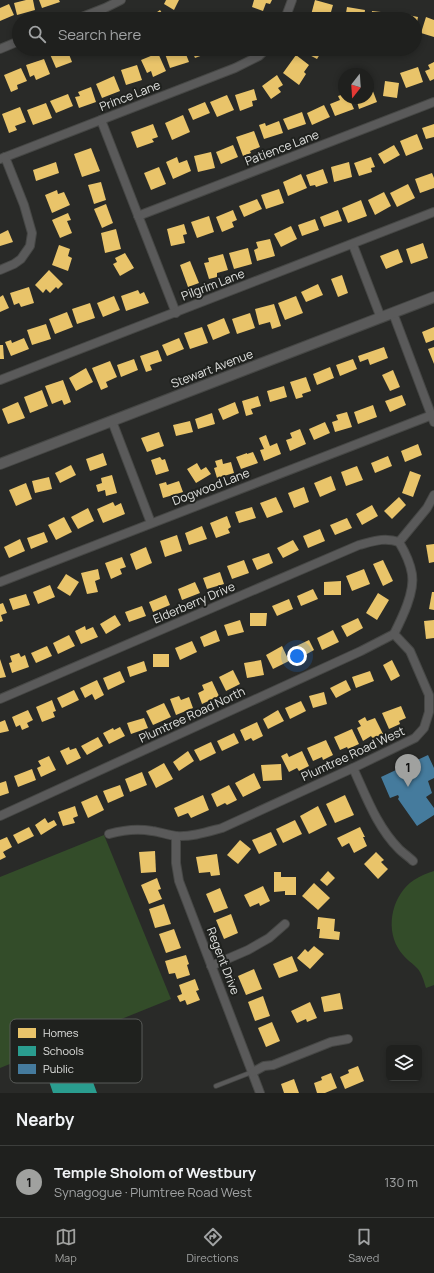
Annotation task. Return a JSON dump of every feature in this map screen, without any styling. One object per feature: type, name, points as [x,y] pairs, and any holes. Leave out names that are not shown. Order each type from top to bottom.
[{"type":"street","points":[[95,12],[121,0]]},
{"type":"street","points":[[288,12],[292,0]]},
{"type":"street","points":[[0,49],[12,44]]},
{"type":"street","name":"Prince Lane","points":[[3,158],[235,68],[258,56]]},
{"type":"street","name":"Patience Lane","points":[[138,216],[434,102]]},
{"type":"street","points":[[101,120],[176,312]]},
{"type":"street","points":[[0,270],[14,264],[20,259],[30,246],[32,233],[24,205],[3,158]]},
{"type":"street","name":"Pilgrim Lane","points":[[0,380],[353,245],[434,212]]},
{"type":"street","points":[[353,245],[381,318]]},
{"type":"street","name":"Stewart Avenue","points":[[0,464],[434,297]]},
{"type":"street","points":[[393,313],[433,419]]},
{"type":"street","name":"Dogwood Lane","points":[[0,582],[151,523],[433,419]]},
{"type":"street","points":[[112,421],[151,523]]},
{"type":"street","points":[[394,634],[403,616],[411,589],[413,576],[408,559],[400,542],[427,508],[434,495]]},
{"type":"street","name":"Elderberry Drive","points":[[0,699],[359,545],[381,539],[400,542]]},
{"type":"street","name":"Plumtree Road West","points":[[109,834],[137,829],[150,830],[176,836],[199,835],[222,828],[401,746],[414,738],[424,728],[430,706],[429,695],[410,651],[394,634]]},
{"type":"street","name":"Plumtree Road North","points":[[0,816],[361,651],[394,634]]},
{"type":"street","points":[[353,768],[374,813],[384,830],[399,849],[413,860]]},
{"type":"street","name":"Regent Drive","points":[[176,836],[176,863],[179,881],[260,1093]]},
{"type":"street","points":[[211,966],[255,946],[269,938],[285,924]]},
{"type":"street","points":[[253,1072],[264,1066],[273,1065],[330,1042],[348,1039]]},
{"type":"lane","points":[[216,1086],[253,1072]]},
{"type":"green space","points":[[104,835],[171,999],[121,1019],[10,1019],[10,1064],[0,1068],[0,877]]},
{"type":"green space","points":[[434,871],[434,985],[426,988],[419,970],[398,948],[392,930],[392,921],[393,911],[401,893],[414,880]]},
{"type":"building: Homes","points":[[33,0],[35,10],[28,12],[16,12],[14,3]]},
{"type":"building: Homes","points":[[39,0],[59,0],[60,2],[42,8]]},
{"type":"building: Homes","points":[[166,0],[179,0],[174,10],[164,4]]},
{"type":"building: Homes","points":[[254,0],[272,0],[270,4],[266,3],[263,11],[252,7]]},
{"type":"building: Homes","points":[[315,0],[333,5],[331,12],[312,12]]},
{"type":"building: Homes","points":[[9,4],[13,12],[12,16],[0,21],[0,8]]},
{"type":"building: Homes","points":[[347,7],[365,10],[365,12],[346,12]]},
{"type":"building: Homes","points":[[426,17],[434,20],[434,37],[422,33]]},
{"type":"building: Homes","points":[[51,56],[70,56],[72,62],[56,68]]},
{"type":"building: Homes","points":[[151,56],[159,56],[166,71],[153,77],[151,71],[147,73],[141,60]]},
{"type":"building: Homes","points":[[166,56],[187,56],[189,62],[170,68]]},
{"type":"building: Homes","points":[[295,56],[309,65],[304,72],[306,74],[299,85],[283,73]]},
{"type":"building: Homes","points":[[311,56],[319,56],[317,59]]},
{"type":"building: Homes","points":[[44,59],[50,74],[36,80],[34,75],[30,77],[26,65]]},
{"type":"building: Homes","points":[[434,62],[434,79],[430,81],[425,71],[430,69],[428,65]]},
{"type":"building: Homes","points":[[137,65],[142,80],[126,85],[121,70]]},
{"type":"building: Homes","points":[[418,67],[423,82],[406,88],[400,73]]},
{"type":"building: Homes","points":[[21,68],[27,81],[17,85],[18,89],[11,92],[4,75]]},
{"type":"building: Homes","points":[[277,75],[283,85],[278,88],[281,92],[271,99],[262,86]]},
{"type":"building: Homes","points":[[114,76],[120,91],[102,98],[96,84]]},
{"type":"building: Homes","points":[[385,81],[399,83],[397,98],[383,96]]},
{"type":"building: Homes","points":[[91,87],[96,102],[79,108],[75,97],[80,96],[78,92]]},
{"type":"building: Homes","points":[[254,89],[257,100],[252,101],[253,106],[240,111],[235,95]]},
{"type":"building: Homes","points":[[68,94],[73,106],[56,113],[50,101]]},
{"type":"building: Homes","points":[[374,94],[377,102],[374,103]]},
{"type":"building: Homes","points":[[227,95],[234,110],[217,117],[210,102]]},
{"type":"building: Homes","points":[[338,101],[338,104],[352,104],[354,109],[335,116],[330,104]]},
{"type":"building: Homes","points":[[205,102],[210,113],[193,120],[188,109]]},
{"type":"building: Homes","points":[[46,103],[52,118],[33,125],[27,110]]},
{"type":"building: Homes","points":[[358,104],[372,104],[359,109]]},
{"type":"building: Homes","points":[[324,105],[330,117],[312,125],[307,113]]},
{"type":"building: Homes","points":[[20,107],[26,122],[15,126],[17,130],[9,133],[2,114]]},
{"type":"building: Homes","points":[[302,112],[306,124],[288,130],[283,119]]},
{"type":"building: Homes","points":[[183,115],[190,132],[172,140],[165,123]]},
{"type":"building: Homes","points":[[279,121],[283,133],[264,139],[259,125],[265,123],[266,126]]},
{"type":"building: Homes","points":[[153,124],[158,137],[152,139],[154,142],[137,148],[131,132]]},
{"type":"building: Homes","points":[[434,124],[434,137],[426,139],[422,128]]},
{"type":"building: Homes","points":[[254,131],[260,147],[243,156],[236,137]]},
{"type":"building: Homes","points":[[417,134],[423,149],[406,156],[400,141]]},
{"type":"building: Homes","points":[[233,145],[238,157],[221,164],[216,152]]},
{"type":"building: Homes","points":[[394,145],[400,155],[384,164],[378,154]]},
{"type":"building: Homes","points":[[91,148],[100,171],[82,177],[74,154]]},
{"type":"building: Homes","points":[[211,152],[215,168],[198,172],[194,156]]},
{"type":"building: Homes","points":[[177,157],[179,163],[187,160],[191,171],[173,179],[166,162]]},
{"type":"building: Homes","points":[[371,157],[375,167],[371,168],[372,172],[359,176],[354,163]]},
{"type":"building: Homes","points":[[56,162],[59,173],[36,181],[33,170]]},
{"type":"building: Homes","points":[[349,162],[352,177],[334,182],[331,167]]},
{"type":"building: Homes","points":[[159,167],[166,184],[151,190],[144,173]]},
{"type":"building: Homes","points":[[323,169],[328,183],[316,187],[315,185],[310,186],[306,175]]},
{"type":"building: Homes","points":[[432,173],[434,178],[434,188],[420,193],[415,179]]},
{"type":"building: Homes","points":[[301,174],[307,188],[288,196],[283,182]]},
{"type":"building: Homes","points":[[101,182],[106,200],[94,204],[88,185]]},
{"type":"building: Homes","points":[[408,184],[415,198],[397,207],[390,193]]},
{"type":"building: Homes","points":[[279,189],[284,203],[266,209],[261,195]]},
{"type":"building: Homes","points":[[57,190],[58,194],[64,192],[70,205],[52,213],[45,195]]},
{"type":"building: Homes","points":[[384,192],[391,206],[375,215],[368,200]]},
{"type":"building: Homes","points":[[257,199],[262,209],[244,217],[239,206]]},
{"type":"building: Homes","points":[[361,200],[367,216],[348,223],[342,208]]},
{"type":"building: Homes","points":[[106,204],[113,223],[102,228],[94,209]]},
{"type":"building: Homes","points":[[233,210],[237,220],[232,222],[234,227],[222,232],[216,217]]},
{"type":"building: Homes","points":[[338,210],[342,221],[324,227],[320,217]]},
{"type":"building: Homes","points":[[68,213],[71,220],[67,221],[72,233],[60,238],[52,220]]},
{"type":"building: Homes","points":[[209,216],[214,232],[197,238],[191,222]]},
{"type":"building: Homes","points":[[315,219],[319,230],[302,236],[298,225]]},
{"type":"building: Homes","points":[[184,224],[187,234],[183,235],[185,243],[171,246],[167,229]]},
{"type":"building: Homes","points":[[291,226],[297,239],[281,247],[274,234]]},
{"type":"building: Homes","points":[[116,229],[121,249],[105,253],[101,233]]},
{"type":"building: Homes","points":[[8,230],[13,242],[0,246],[0,234]]},
{"type":"building: Homes","points":[[270,239],[275,256],[257,261],[254,250],[258,248],[256,242]]},
{"type":"building: Homes","points":[[423,243],[428,258],[411,264],[406,249]]},
{"type":"building: Homes","points":[[59,245],[70,249],[68,256],[72,258],[68,271],[52,265]]},
{"type":"building: Homes","points":[[248,248],[252,264],[234,269],[229,253]]},
{"type":"building: Homes","points":[[398,249],[403,262],[386,269],[380,256]]},
{"type":"building: Homes","points":[[125,253],[134,268],[120,276],[113,264],[117,262],[115,258]]},
{"type":"building: Homes","points":[[223,254],[228,270],[217,273],[217,277],[209,279],[204,263],[209,262],[208,258]]},
{"type":"building: Homes","points":[[190,261],[199,283],[188,287],[180,265]]},
{"type":"building: Homes","points":[[49,270],[63,284],[58,289],[56,287],[50,293],[46,289],[43,293],[35,285]]},
{"type":"building: Homes","points":[[342,275],[348,293],[338,297],[331,279]]},
{"type":"building: Homes","points":[[318,284],[323,295],[306,302],[301,292]]},
{"type":"building: Homes","points":[[29,287],[34,303],[21,307],[19,303],[14,305],[10,293]]},
{"type":"building: Homes","points":[[138,290],[140,294],[144,292],[149,303],[126,311],[121,296]]},
{"type":"building: Homes","points":[[3,295],[9,308],[0,312],[0,297]]},
{"type":"building: Homes","points":[[114,296],[120,310],[103,317],[97,303]]},
{"type":"building: Homes","points":[[296,296],[303,313],[285,320],[278,303]]},
{"type":"building: Homes","points":[[90,303],[95,318],[77,324],[72,309]]},
{"type":"building: Homes","points":[[274,304],[281,326],[272,329],[270,322],[259,325],[255,309]]},
{"type":"building: Homes","points":[[67,312],[73,327],[55,334],[49,319]]},
{"type":"building: Homes","points":[[250,313],[255,328],[237,334],[232,319]]},
{"type":"building: Homes","points":[[224,318],[230,333],[213,340],[207,325]]},
{"type":"building: Homes","points":[[46,324],[51,339],[32,345],[27,330]]},
{"type":"building: Homes","points":[[202,327],[208,343],[190,349],[184,333]]},
{"type":"building: Homes","points":[[434,327],[434,340],[426,343],[422,332]]},
{"type":"building: Homes","points":[[24,338],[29,349],[11,356],[5,342],[11,340],[12,343]]},
{"type":"building: Homes","points":[[179,338],[184,349],[167,356],[162,345]]},
{"type":"building: Homes","points":[[0,345],[3,345],[4,359],[0,359]]},
{"type":"building: Homes","points":[[384,347],[388,358],[370,365],[368,359],[360,362],[358,356]]},
{"type":"building: Homes","points":[[434,347],[434,364],[428,349]]},
{"type":"building: Homes","points":[[158,350],[162,361],[150,365],[152,370],[146,372],[140,356]]},
{"type":"building: Homes","points":[[134,359],[138,370],[121,377],[117,365]]},
{"type":"building: Homes","points":[[353,359],[357,369],[340,376],[336,365]]},
{"type":"building: Homes","points":[[110,361],[117,377],[106,382],[108,387],[101,390],[92,368]]},
{"type":"building: Homes","points":[[330,367],[334,378],[317,385],[313,374]]},
{"type":"building: Homes","points":[[86,368],[93,382],[76,391],[69,378]]},
{"type":"building: Homes","points":[[393,370],[400,387],[390,391],[382,375]]},
{"type":"building: Homes","points":[[306,377],[311,391],[302,394],[303,397],[296,399],[290,382]]},
{"type":"building: Homes","points":[[63,380],[71,402],[64,405],[62,400],[52,404],[45,386]]},
{"type":"building: Homes","points":[[284,386],[287,397],[270,402],[267,391]]},
{"type":"building: Homes","points":[[42,390],[48,406],[30,413],[24,397]]},
{"type":"building: Homes","points":[[402,395],[406,405],[390,412],[385,401]]},
{"type":"building: Homes","points":[[258,396],[261,406],[251,409],[253,414],[246,416],[242,401]]},
{"type":"building: Homes","points":[[18,402],[25,418],[8,424],[2,409]]},
{"type":"building: Homes","points":[[235,402],[239,413],[223,420],[218,409]]},
{"type":"building: Homes","points":[[373,405],[377,417],[358,424],[354,412]]},
{"type":"building: Homes","points":[[347,412],[352,427],[335,432],[332,422],[338,420],[336,415]]},
{"type":"building: Homes","points":[[212,413],[215,424],[198,429],[195,419]]},
{"type":"building: Homes","points":[[190,421],[193,432],[176,436],[173,425]]},
{"type":"building: Homes","points":[[325,422],[330,433],[314,440],[309,429]]},
{"type":"building: Homes","points":[[300,429],[306,444],[290,451],[286,440],[292,438],[290,433]]},
{"type":"building: Homes","points":[[159,432],[164,446],[147,452],[141,438]]},
{"type":"building: Homes","points":[[266,435],[270,446],[277,443],[281,454],[264,461],[260,450],[264,449],[259,438]]},
{"type":"building: Homes","points":[[418,444],[422,455],[405,462],[401,451]]},
{"type":"building: Homes","points":[[253,452],[258,463],[241,469],[236,457]]},
{"type":"building: Homes","points":[[103,453],[107,465],[90,471],[86,459]]},
{"type":"building: Homes","points":[[388,456],[392,466],[375,473],[371,463]]},
{"type":"building: Homes","points":[[160,457],[162,460],[165,459],[169,471],[156,475],[151,460]]},
{"type":"building: Homes","points":[[222,459],[223,464],[231,462],[234,473],[217,478],[214,468],[217,467],[215,461]]},
{"type":"building: Homes","points":[[197,463],[201,470],[206,467],[211,474],[196,483],[187,469]]},
{"type":"building: Homes","points":[[71,465],[76,475],[60,483],[55,473]]},
{"type":"building: Homes","points":[[357,466],[363,480],[346,486],[341,472]]},
{"type":"building: Homes","points":[[410,471],[421,475],[413,497],[402,493]]},
{"type":"building: Homes","points":[[112,475],[117,493],[106,496],[105,490],[98,492],[96,485],[102,483],[101,478]]},
{"type":"building: Homes","points":[[331,476],[336,490],[320,497],[314,483]]},
{"type":"building: Homes","points":[[49,477],[52,489],[35,493],[32,481]]},
{"type":"building: Homes","points":[[179,481],[183,492],[163,498],[159,484],[166,482],[167,485]]},
{"type":"building: Homes","points":[[26,483],[32,499],[16,506],[9,490]]},
{"type":"building: Homes","points":[[304,487],[309,502],[294,508],[288,493]]},
{"type":"building: Homes","points":[[276,497],[283,512],[267,518],[260,503]]},
{"type":"building: Homes","points":[[399,497],[406,505],[392,519],[384,511]]},
{"type":"building: Homes","points":[[113,502],[115,506],[121,503],[125,514],[103,523],[97,509]]},
{"type":"building: Homes","points":[[372,505],[378,516],[362,525],[356,514]]},
{"type":"building: Homes","points":[[252,507],[256,518],[239,523],[235,512]]},
{"type":"building: Homes","points":[[88,508],[94,521],[78,529],[71,517]]},
{"type":"building: Homes","points":[[227,516],[231,527],[228,529],[230,533],[216,538],[210,523]]},
{"type":"building: Homes","points":[[64,517],[72,532],[56,540],[48,525]]},
{"type":"building: Homes","points":[[347,518],[352,528],[335,535],[330,525]]},
{"type":"building: Homes","points":[[202,526],[207,539],[189,545],[185,533]]},
{"type":"building: Homes","points":[[320,529],[325,541],[308,548],[303,536]]},
{"type":"building: Homes","points":[[44,532],[48,542],[31,549],[27,538]]},
{"type":"building: Homes","points":[[177,535],[182,551],[165,557],[160,541]]},
{"type":"building: Homes","points":[[20,539],[25,551],[9,558],[4,547]]},
{"type":"building: Homes","points":[[293,540],[299,550],[283,558],[277,548]]},
{"type":"building: Homes","points":[[434,544],[434,562],[429,563],[426,545]]},
{"type":"building: Homes","points":[[146,547],[152,563],[136,570],[130,554]]},
{"type":"building: Homes","points":[[269,553],[273,563],[257,570],[252,559]]},
{"type":"building: Homes","points":[[122,557],[126,567],[120,569],[122,574],[111,579],[105,563]]},
{"type":"building: Homes","points":[[244,560],[249,573],[232,579],[227,566]]},
{"type":"building: Homes","points":[[383,560],[393,581],[383,586],[373,564]]},
{"type":"building: Homes","points":[[98,569],[100,579],[95,581],[98,592],[87,594],[81,573]]},
{"type":"building: Homes","points":[[364,569],[370,584],[352,591],[346,576]]},
{"type":"building: Homes","points":[[220,572],[224,584],[207,589],[203,578]]},
{"type":"building: Homes","points":[[66,574],[79,582],[70,596],[57,588]]},
{"type":"building: Homes","points":[[341,581],[341,595],[324,595],[324,582]]},
{"type":"building: Homes","points":[[195,582],[200,593],[182,600],[178,589]]},
{"type":"building: Homes","points":[[50,585],[55,597],[38,604],[33,592]]},
{"type":"building: Homes","points":[[313,589],[318,599],[301,606],[297,596]]},
{"type":"building: Homes","points":[[432,592],[434,592],[434,610],[429,609]]},
{"type":"building: Homes","points":[[378,593],[389,600],[377,620],[366,613]]},
{"type":"building: Homes","points":[[26,594],[30,605],[13,610],[9,599]]},
{"type":"building: Homes","points":[[166,595],[170,605],[153,612],[149,602]]},
{"type":"building: Homes","points":[[289,599],[293,609],[277,616],[272,606]]},
{"type":"building: Homes","points":[[3,603],[7,613],[1,615],[3,621],[0,622],[0,604]]},
{"type":"building: Homes","points":[[142,606],[146,616],[129,622],[125,612]]},
{"type":"building: Homes","points":[[250,613],[267,613],[266,626],[250,626]]},
{"type":"building: Homes","points":[[115,615],[121,625],[106,634],[100,624]]},
{"type":"building: Homes","points":[[358,618],[363,628],[347,637],[341,626]]},
{"type":"building: Homes","points":[[240,620],[244,632],[228,636],[224,625]]},
{"type":"building: Homes","points":[[434,620],[434,638],[426,639],[424,621]]},
{"type":"building: Homes","points":[[85,626],[86,630],[93,627],[98,637],[81,644],[75,631]]},
{"type":"building: Homes","points":[[216,630],[220,641],[204,647],[200,637]]},
{"type":"building: Homes","points":[[333,630],[339,642],[322,650],[317,638]]},
{"type":"building: Homes","points":[[69,635],[75,646],[58,654],[53,643]]},
{"type":"building: Homes","points":[[309,640],[314,650],[298,659],[292,648]]},
{"type":"building: Homes","points":[[192,641],[197,652],[180,660],[175,648]]},
{"type":"building: Homes","points":[[47,646],[52,656],[36,663],[31,653]]},
{"type":"building: Homes","points":[[282,646],[289,661],[273,669],[266,655]]},
{"type":"building: Homes","points":[[19,653],[21,657],[25,655],[29,667],[12,673],[9,663],[12,662],[10,656]]},
{"type":"building: Homes","points":[[153,654],[169,654],[169,667],[153,667]]},
{"type":"building: Homes","points":[[0,659],[6,677],[0,678]]},
{"type":"building: Homes","points":[[261,660],[264,675],[247,678],[244,663]]},
{"type":"building: Homes","points":[[392,660],[400,676],[391,681],[383,665]]},
{"type":"building: Homes","points":[[144,661],[147,671],[130,677],[127,667]]},
{"type":"building: Homes","points":[[233,670],[240,684],[226,691],[219,677]]},
{"type":"building: Homes","points":[[120,671],[125,682],[108,690],[103,678]]},
{"type":"building: Homes","points":[[370,671],[374,681],[356,688],[352,677]]},
{"type":"building: Homes","points":[[97,680],[104,695],[95,700],[92,694],[85,698],[80,688]]},
{"type":"building: Homes","points":[[346,680],[351,690],[336,698],[330,688]]},
{"type":"building: Homes","points":[[212,681],[219,696],[202,704],[198,693],[204,690],[202,685]]},
{"type":"building: Homes","points":[[74,690],[79,700],[62,708],[57,698]]},
{"type":"building: Homes","points":[[324,692],[327,704],[313,708],[309,696]]},
{"type":"building: Homes","points":[[179,696],[181,700],[189,697],[193,708],[176,715],[170,699]]},
{"type":"building: Homes","points":[[52,700],[56,711],[53,712],[55,717],[42,722],[36,707]]},
{"type":"building: Homes","points":[[301,701],[306,711],[290,719],[285,708]]},
{"type":"building: Homes","points":[[164,703],[171,717],[153,725],[146,711]]},
{"type":"building: Homes","points":[[401,706],[406,718],[399,721],[400,724],[389,729],[382,713]]},
{"type":"building: Homes","points":[[28,710],[33,720],[27,723],[29,727],[22,730],[20,725],[16,727],[12,717]]},
{"type":"building: Homes","points":[[278,710],[284,721],[268,729],[263,719]]},
{"type":"building: Homes","points":[[365,717],[367,721],[375,718],[383,734],[373,739],[371,736],[363,741],[357,728],[361,726],[358,721]]},
{"type":"building: Homes","points":[[144,718],[148,728],[131,734],[127,723]]},
{"type":"building: Homes","points":[[5,720],[9,731],[0,733],[0,722]]},
{"type":"building: Homes","points":[[257,722],[263,736],[253,741],[251,738],[245,741],[240,730]]},
{"type":"building: Homes","points":[[120,727],[125,736],[109,744],[103,733],[113,728],[114,730]]},
{"type":"building: Homes","points":[[352,729],[359,744],[348,749],[347,747],[340,750],[334,737]]},
{"type":"building: Homes","points":[[234,733],[239,743],[222,751],[217,741]]},
{"type":"building: Homes","points":[[98,737],[103,746],[87,755],[81,746]]},
{"type":"building: Homes","points":[[326,740],[333,755],[323,760],[322,757],[313,761],[307,748]]},
{"type":"building: Homes","points":[[211,742],[216,753],[200,761],[194,750]]},
{"type":"building: Homes","points":[[69,747],[70,750],[76,748],[81,758],[67,765],[60,751]]},
{"type":"building: Homes","points":[[188,751],[194,761],[179,771],[173,762]]},
{"type":"building: Homes","points":[[302,751],[309,766],[299,771],[297,768],[289,772],[281,756],[287,753],[289,757]]},
{"type":"building: Homes","points":[[49,756],[56,770],[41,777],[37,768],[41,766],[38,761]]},
{"type":"building: Homes","points":[[164,763],[173,779],[156,788],[148,772]]},
{"type":"building: Homes","points":[[281,764],[282,780],[263,781],[261,765]]},
{"type":"building: Homes","points":[[32,769],[36,780],[18,787],[14,776]]},
{"type":"building: Homes","points":[[142,772],[147,785],[130,792],[125,779]]},
{"type":"building: Homes","points":[[254,773],[261,788],[243,797],[235,783]]},
{"type":"building: Homes","points":[[6,781],[9,793],[0,796],[0,783]]},
{"type":"building: Homes","points":[[120,785],[124,796],[108,803],[103,791]]},
{"type":"building: Homes","points":[[229,785],[237,800],[227,805],[225,803],[217,807],[211,794]]},
{"type":"building: Homes","points":[[97,795],[104,810],[88,818],[81,802]]},
{"type":"building: Homes","points":[[203,795],[209,810],[191,818],[188,813],[178,817],[174,808]]},
{"type":"building: Homes","points":[[345,795],[354,815],[335,823],[326,804]]},
{"type":"building: Homes","points":[[75,806],[78,816],[73,818],[75,823],[63,826],[58,812]]},
{"type":"building: Homes","points":[[318,806],[327,825],[309,834],[300,816]]},
{"type":"building: Homes","points":[[45,818],[48,823],[54,820],[57,825],[41,835],[35,825]]},
{"type":"building: Homes","points":[[295,820],[302,834],[283,843],[276,829]]},
{"type":"building: Homes","points":[[29,827],[34,836],[18,844],[13,835]]},
{"type":"building: Homes","points":[[360,827],[365,837],[363,837],[367,846],[354,853],[349,843],[342,847],[337,838]]},
{"type":"building: Homes","points":[[271,832],[277,845],[259,854],[252,840]]},
{"type":"building: Homes","points":[[7,837],[12,847],[3,852],[6,857],[0,860],[0,840]]},
{"type":"building: Homes","points":[[240,840],[251,849],[238,864],[227,855]]},
{"type":"building: Homes","points":[[155,851],[156,872],[141,873],[139,852]]},
{"type":"building: Homes","points":[[376,852],[384,860],[381,862],[388,869],[378,879],[364,864]]},
{"type":"building: Homes","points":[[217,854],[220,875],[211,876],[210,872],[199,873],[196,857]]},
{"type":"building: Homes","points":[[328,871],[335,878],[327,886],[320,880]]},
{"type":"building: Homes","points":[[274,872],[281,872],[281,877],[296,877],[296,895],[285,895],[285,891],[274,892]]},
{"type":"building: Homes","points":[[157,878],[161,889],[158,890],[162,899],[149,904],[141,885]]},
{"type":"building: Homes","points":[[314,883],[330,898],[318,910],[302,896]]},
{"type":"building: Homes","points":[[263,886],[270,901],[260,906],[259,903],[250,907],[244,895]]},
{"type":"building: Homes","points":[[220,888],[228,908],[214,913],[206,894]]},
{"type":"building: Homes","points":[[164,904],[171,924],[155,928],[149,909]]},
{"type":"building: Homes","points":[[231,914],[238,933],[224,939],[216,920]]},
{"type":"building: Homes","points":[[318,917],[335,919],[334,931],[340,932],[339,940],[319,938],[320,929],[317,929]]},
{"type":"building: Homes","points":[[174,929],[181,948],[166,953],[159,934]]},
{"type":"building: Homes","points":[[314,946],[324,954],[310,969],[297,958],[305,949],[308,952]]},
{"type":"building: Homes","points":[[186,955],[190,975],[177,979],[175,973],[169,974],[165,961]]},
{"type":"building: Homes","points":[[292,956],[298,971],[279,978],[273,964]]},
{"type":"building: Homes","points":[[254,969],[262,989],[246,995],[238,976]]},
{"type":"building: Homes","points":[[195,979],[199,990],[196,991],[200,1000],[187,1005],[185,1000],[180,1002],[177,996],[182,994],[179,985]]},
{"type":"building: Homes","points":[[340,993],[343,1009],[324,1012],[321,997]]},
{"type":"building: Homes","points":[[263,996],[270,1016],[255,1021],[248,1002]]},
{"type":"building: Homes","points":[[310,1002],[317,1018],[307,1022],[306,1019],[297,1023],[291,1011]]},
{"type":"building: Homes","points":[[272,1022],[280,1041],[266,1047],[258,1028]]},
{"type":"building: Homes","points":[[358,1066],[364,1081],[345,1089],[340,1077],[349,1073],[348,1070]]},
{"type":"building: Homes","points":[[331,1073],[337,1088],[325,1093],[317,1093],[314,1083],[322,1080],[321,1077]]},
{"type":"building: Homes","points":[[294,1079],[299,1093],[284,1093],[281,1084]]},
{"type":"building: Schools","points":[[50,1083],[93,1083],[97,1093],[53,1093]]},
{"type":"building: Public","points":[[428,755],[434,768],[434,778],[428,781],[432,793],[426,797],[434,808],[434,815],[417,826],[398,799],[398,795],[390,798],[381,777]]},
{"type":"place","name":"Temple Sholom of Westbury","points":[[408,787]]}]
